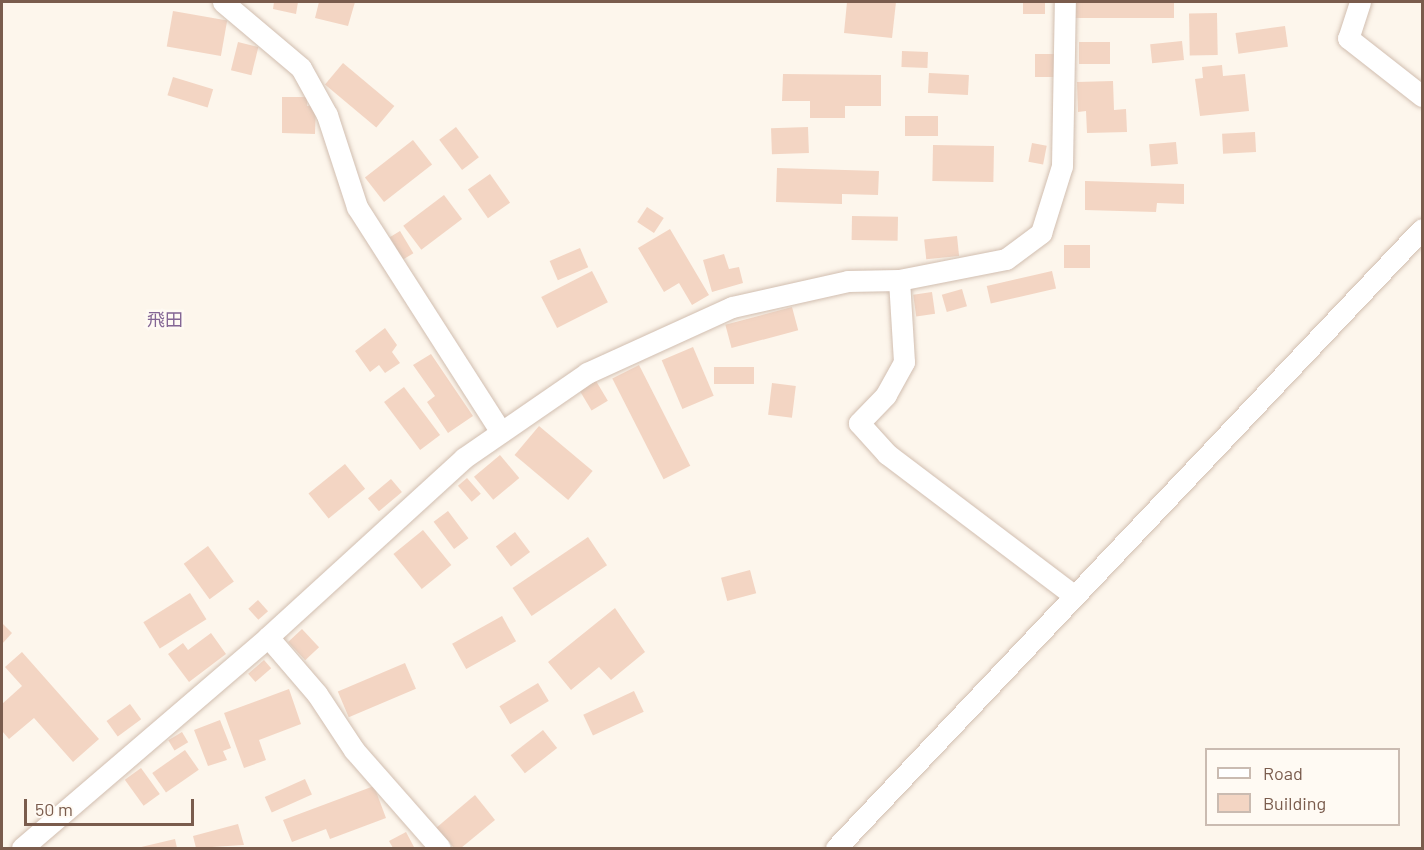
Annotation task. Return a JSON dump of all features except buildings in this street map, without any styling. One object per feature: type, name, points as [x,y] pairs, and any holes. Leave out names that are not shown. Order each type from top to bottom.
[{"type":"street","points":[[223,2],[301,68],[327,115],[357,207],[501,432]]},
{"type":"street","points":[[22,849],[268,637],[464,458],[587,374],[702,318],[781,293],[848,281],[899,280],[1006,258],[1041,233],[1062,166],[1065,2]]},
{"type":"street","points":[[1360,2],[1347,38],[1422,96]]},
{"type":"street","points":[[836,849],[1072,594],[1422,229]]},
{"type":"street","points":[[899,280],[904,362],[886,395],[860,423],[887,453],[1072,594]]},
{"type":"street","points":[[268,637],[317,694],[354,750],[440,849]]},
{"type":"district","name":"飛田","points":[[165,319]]}]
